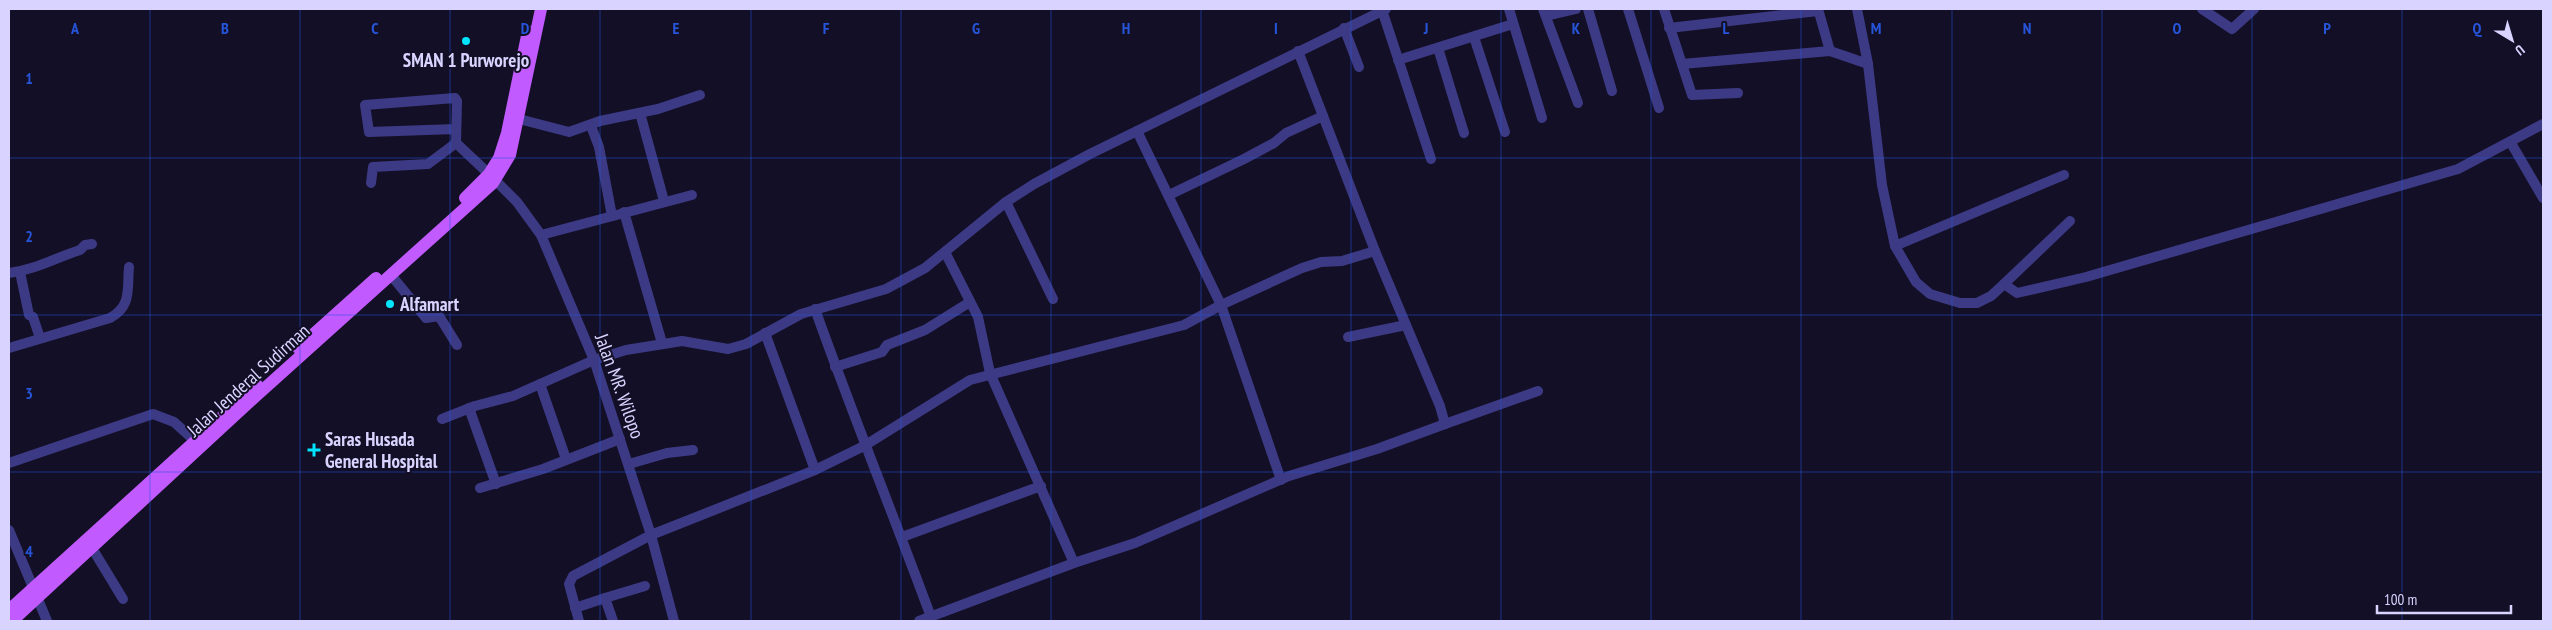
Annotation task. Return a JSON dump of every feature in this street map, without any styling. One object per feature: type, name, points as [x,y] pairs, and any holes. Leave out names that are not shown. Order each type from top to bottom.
[{"type":"main road","points":[[502,161],[533,9]]},
{"type":"main road","points":[[502,161],[519,119],[541,9]]},
{"type":"main road","name":"Jalan Jenderal Sudirman","points":[[353,304],[391,275],[482,194],[502,161]]},
{"type":"main road","name":"Jalan Jenderal Sudirman","points":[[12,621],[36,592],[353,304],[476,189],[492,177]]},
{"type":"main road","name":"Jalan Jenderal Sudirman","points":[[170,470],[194,440],[255,392]]},
{"type":"main road","name":"Jalan Jenderal Sudirman","points":[[9,610],[36,592],[92,548],[122,513]]},
{"type":"street","points":[[1508,9],[1542,118]]},
{"type":"street","points":[[1576,9],[1544,13],[1578,103]]},
{"type":"street","points":[[1588,9],[1612,91]]},
{"type":"street","points":[[1628,9],[1659,108]]},
{"type":"street","points":[[1664,9],[1693,96],[1738,93]]},
{"type":"street","points":[[1857,9],[1868,64],[1882,185],[1896,246],[1916,282],[1934,296],[1960,303],[1977,303],[1991,296],[2070,221]]},
{"type":"street","points":[[2202,9],[2232,29],[2254,9]]},
{"type":"street","points":[[442,420],[469,408],[513,396],[594,360],[626,350],[662,343],[682,342],[728,349],[746,344],[800,314],[886,289],[925,268],[1006,202],[1090,154],[1384,10],[1398,60],[1431,159]]},
{"type":"street","points":[[1669,28],[1818,10],[1830,51]]},
{"type":"street","points":[[1398,60],[1513,24]]},
{"type":"street","points":[[1344,28],[1359,67]]},
{"type":"street","points":[[1474,37],[1505,132]]},
{"type":"street","points":[[1438,48],[1464,133]]},
{"type":"street","points":[[1298,51],[1375,251],[1440,406],[1445,424]]},
{"type":"street","points":[[1682,64],[1830,51],[1868,64]]},
{"type":"street","points":[[519,119],[569,132],[591,126],[600,121],[640,113],[700,95]]},
{"type":"street","points":[[371,183],[373,167],[428,164],[456,143],[457,101],[454,98],[365,105],[370,132],[456,129]]},
{"type":"street","points":[[640,113],[664,201]]},
{"type":"street","points":[[1169,195],[1244,159],[1274,143],[1286,133],[1323,116]]},
{"type":"street","points":[[2004,284],[2018,293],[2086,277],[2458,169],[2511,143],[2543,124]]},
{"type":"street","points":[[591,126],[598,147],[612,216]]},
{"type":"street","points":[[1137,131],[1221,305],[1280,480]]},
{"type":"street","name":"Jalan MR. Wilopo","points":[[456,143],[517,202],[541,235],[594,360],[651,535],[674,621]]},
{"type":"street","points":[[2511,143],[2543,198]]},
{"type":"street","points":[[1896,246],[2064,175]]},
{"type":"street","points":[[541,235],[692,195]]},
{"type":"street","points":[[1006,202],[1053,300]]},
{"type":"street","points":[[624,212],[662,343]]},
{"type":"street","points":[[9,273],[38,268],[80,250],[85,245],[92,244]]},
{"type":"street","points":[[579,621],[569,584],[571,578],[651,535],[815,470],[864,446],[970,380],[990,373],[1169,330],[1184,325],[1221,305],[1302,268],[1321,262],[1342,261],[1375,251]]},
{"type":"street","points":[[945,252],[979,322],[990,373],[1074,563]]},
{"type":"street","points":[[9,348],[110,318],[120,313],[127,300],[129,267]]},
{"type":"street","points":[[20,272],[29,315],[33,317],[40,338]]},
{"type":"street","points":[[391,275],[426,318],[439,316],[457,345]]},
{"type":"street","points":[[835,367],[882,352],[888,345],[925,330],[970,302]]},
{"type":"street","points":[[815,309],[864,446],[902,537],[931,617]]},
{"type":"street","points":[[1348,337],[1406,325]]},
{"type":"street","points":[[765,333],[815,470]]},
{"type":"street","points":[[540,384],[566,460]]},
{"type":"street","points":[[919,621],[1074,563],[1135,544],[1280,480],[1538,391]]},
{"type":"street","points":[[469,408],[496,484]]},
{"type":"street","points":[[9,463],[153,414],[174,422],[194,440]]},
{"type":"street","points":[[480,488],[566,460],[620,438]]},
{"type":"street","points":[[629,464],[667,453],[693,450]]},
{"type":"street","points":[[902,537],[1041,486]]},
{"type":"street","points":[[9,530],[47,621]]},
{"type":"street","points":[[92,548],[123,598]]},
{"type":"street","points":[[575,608],[645,586]]},
{"type":"street","points":[[605,598],[613,621]]},
{"type":"place","name":"SMAN 1 Purworejo","points":[[466,41]]},
{"type":"place","name":"Alfamart","points":[[390,304]]},
{"type":"place","name":"Saras Husada General Hospital","points":[[314,450]]}]
